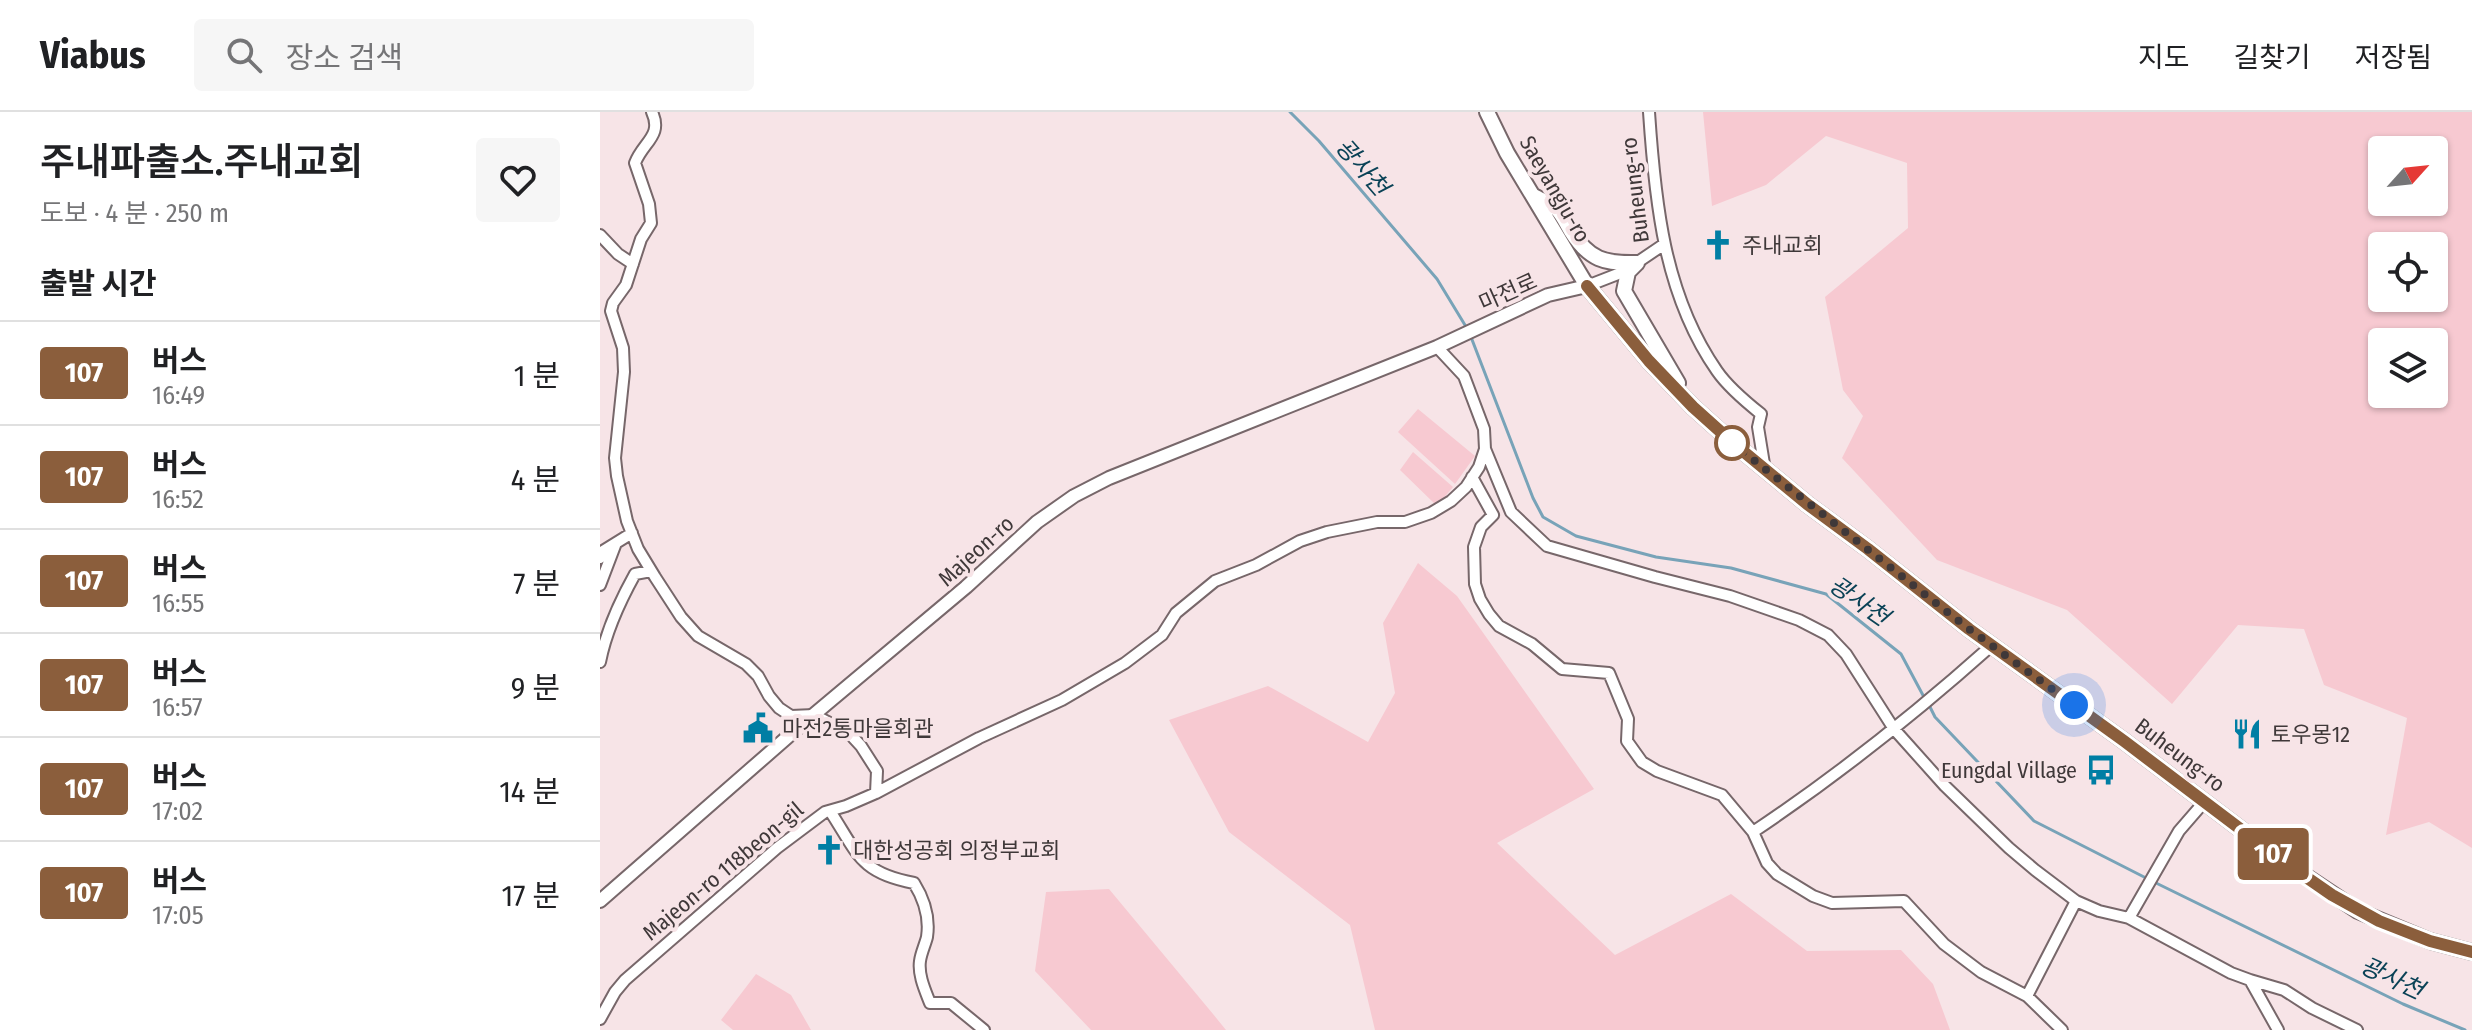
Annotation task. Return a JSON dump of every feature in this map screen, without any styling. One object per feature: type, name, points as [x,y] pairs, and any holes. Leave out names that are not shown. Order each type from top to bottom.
[{"type":"main road","name":"Saeyangju-ro","points":[[1487,112],[1507,153],[1587,286]]},
{"type":"main road","points":[[1534,196],[1558,210],[1574,237],[1592,256],[1615,264],[1637,263]]},
{"type":"main road","points":[[1637,263],[1628,272],[1624,291],[1693,407]]},
{"type":"main road","name":"Buheung-ro","points":[[1587,286],[1693,407],[1766,471],[1991,646],[2280,859],[2358,911],[2430,941],[2472,952]]},
{"type":"street","points":[[652,112],[657,122],[655,134],[640,151],[635,163],[649,204],[651,223],[641,239],[626,285],[611,311],[623,348],[622,400],[615,458],[632,533],[651,571],[681,617],[698,636],[746,664],[758,676],[779,708],[791,716],[814,715],[849,733],[877,771],[876,793]]},
{"type":"street","name":"Buheung-ro","points":[[1649,112],[1663,245],[1676,294],[1718,373],[1761,414],[1758,427],[1766,471]]},
{"type":"street","points":[[602,237],[633,264]]},
{"type":"street","points":[[1587,286],[1623,272],[1663,245]]},
{"type":"street","name":"마전로","points":[[1442,344],[1548,295],[1587,286]]},
{"type":"street","points":[[1442,344],[1464,376],[1484,429],[1485,449],[1511,512],[1547,546],[1730,596],[1799,620],[1828,635],[1846,654],[1945,786],[2009,848],[2076,901],[2099,911],[2129,918],[2231,973],[2284,990],[2357,1030]]},
{"type":"street","name":"Majeon-ro","points":[[600,901],[966,587],[1037,522],[1074,496],[1109,478],[1442,344]]},
{"type":"street","name":"Majeon-ro 118beon-gil","points":[[600,1019],[625,980],[777,848],[830,811],[876,793],[990,732],[1062,700],[1125,663],[1162,635],[1176,613],[1215,581],[1256,565],[1300,541],[1327,532],[1377,522],[1405,522],[1431,513],[1451,501],[1472,477],[1485,449]]},
{"type":"street","points":[[1472,477],[1493,515],[1481,527],[1474,547],[1475,584],[1480,599],[1499,626],[1532,644],[1562,669],[1609,673],[1628,719],[1627,741],[1642,762],[1657,771],[1722,795],[1753,832],[1767,863],[1777,874],[1801,889],[1832,903],[1904,901],[1944,944],[1981,972],[2027,996],[2062,1030]]},
{"type":"street","points":[[600,558],[603,551],[632,533]]},
{"type":"street","points":[[600,585],[616,543]]},
{"type":"street","points":[[600,662],[623,596],[635,574],[651,571]]},
{"type":"street","points":[[1753,832],[1806,796],[1897,725],[1991,646]]},
{"type":"street","points":[[2129,918],[2179,831],[2205,801]]},
{"type":"street","points":[[830,811],[870,868],[882,875],[914,883],[920,892],[928,923],[920,974],[930,1003],[951,1003],[984,1030]]},
{"type":"street","points":[[2027,996],[2076,901]]},
{"type":"street","points":[[2250,980],[2278,1030]]},
{"type":"shaded area","points":[[1703,112],[2472,112],[2472,848],[2429,822],[2386,835],[2407,718],[2324,685],[2304,629],[2238,625],[2172,704],[2067,610],[1937,560],[1842,458],[1863,416],[1843,390],[1825,297],[1908,228],[1907,163],[1826,136],[1766,185],[1712,206]]},
{"type":"shaded area","points":[[1418,409],[1475,456],[1455,484],[1398,432]]},
{"type":"shaded area","points":[[1413,452],[1453,487],[1437,506],[1400,470]]},
{"type":"shaded area","points":[[1418,563],[1457,596],[1594,789],[1497,843],[1615,955],[1731,894],[1807,951],[1901,950],[1933,984],[1950,1030],[1375,1030],[1350,925],[1229,832],[1169,720],[1268,686],[1368,742],[1395,693],[1383,623]]},
{"type":"shaded area","points":[[1109,889],[1226,1030],[1091,1030],[1035,971],[1046,892]]},
{"type":"shaded area","points":[[756,974],[791,995],[811,1030],[733,1030],[721,1020]]},
{"type":"waterway","name":"광사천","points":[[1290,112],[1319,141],[1437,279],[1468,330]]},
{"type":"waterway","name":"광사천","points":[[1471,337],[1543,517],[1576,536],[1656,557],[1731,568],[1826,594],[1901,654],[1925,699]]},
{"type":"waterway","name":"광사천","points":[[1929,705],[1935,717],[2034,821],[2148,879]]},
{"type":"waterway","name":"광사천","points":[[2154,882],[2403,1004],[2465,1030]]},
{"type":"bus line","name":"107","points":[[1587,286],[1649,361],[1693,407],[1828,521],[1969,629],[2332,895],[2379,921],[2430,941],[2472,952]]},
{"type":"place","name":"주내교회","points":[[1718,245]]},
{"type":"place","name":"마전2통마을회관","points":[[758,728]]},
{"type":"place","name":"토우몽12","points":[[2247,734]]},
{"type":"place","name":"Eungdal Village","points":[[2101,770]]},
{"type":"place","name":"대한성공회 의정부교회","points":[[829,850]]},
{"type":"route","points":[[1732,443],[1828,521],[2074,705]]}]
